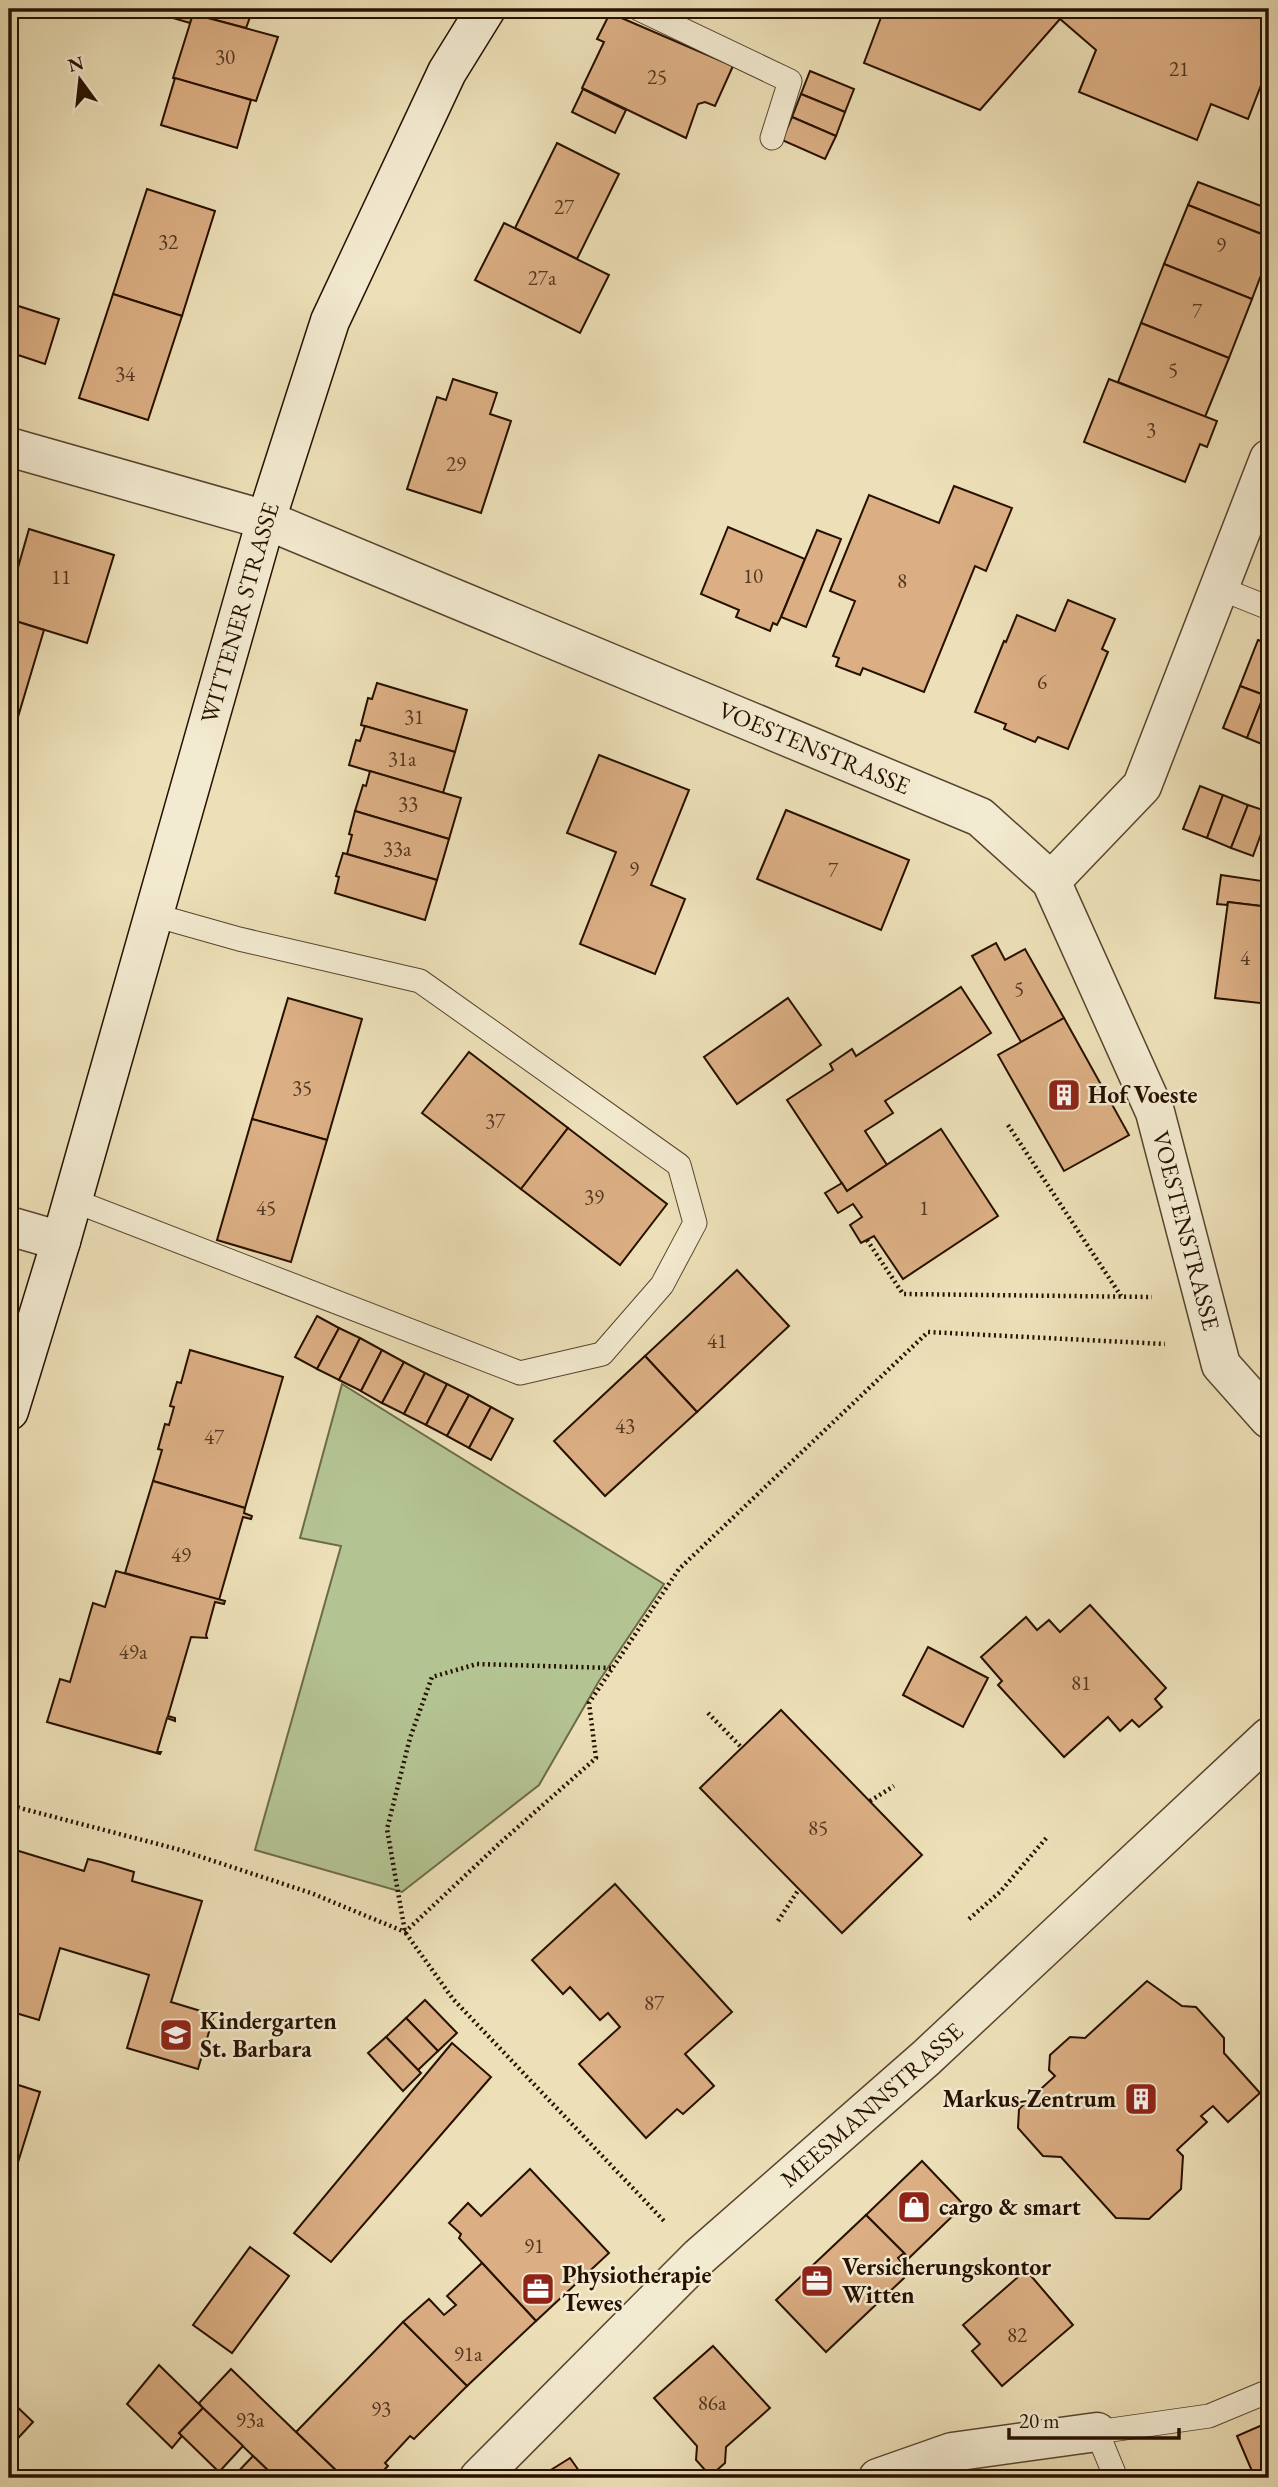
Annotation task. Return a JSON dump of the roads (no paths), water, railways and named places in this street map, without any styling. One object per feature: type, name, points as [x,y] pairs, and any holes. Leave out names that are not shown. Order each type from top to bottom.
[{"type":"street","name":"WITTENER STRASSE","points":[[9,1411],[61,1241],[266,520],[330,321],[447,72],[486,9]]},
{"type":"street","name":"VOESTENSTRASSE","points":[[9,446],[266,520],[980,817],[1051,881],[1155,1112],[1221,1366],[1269,1419]]},
{"type":"street","points":[[1051,881],[1142,786],[1269,459]]},
{"type":"street","points":[[9,1226],[61,1241]]},
{"type":"street","name":"MEESMANNSTRASSE","points":[[479,2478],[699,2258],[935,2049],[1269,1737]]},
{"type":"street","points":[[878,2478],[952,2452],[1097,2432]]},
{"type":"lane","points":[[639,9],[790,81],[772,138]]},
{"type":"lane","points":[[1219,588],[1269,608]]},
{"type":"lane","points":[[72,1200],[520,1373],[602,1354],[662,1285],[695,1223],[679,1165],[420,982],[239,939],[154,915]]},
{"type":"lane","points":[[1116,2478],[1097,2432],[1209,2416],[1269,2390]]},
{"type":"place","name":"Hof Voeste","points":[[1064,1095]]},
{"type":"place","name":"Kindergarten St. Barbara","points":[[176,2035]]},
{"type":"place","name":"Markus-Zentrum","points":[[1141,2099]]},
{"type":"place","name":"cargo & smart","points":[[914,2207]]},
{"type":"place","name":"Versicherungskontor Witten","points":[[817,2281]]},
{"type":"place","name":"Physiotherapie Tewes","points":[[538,2289]]}]
